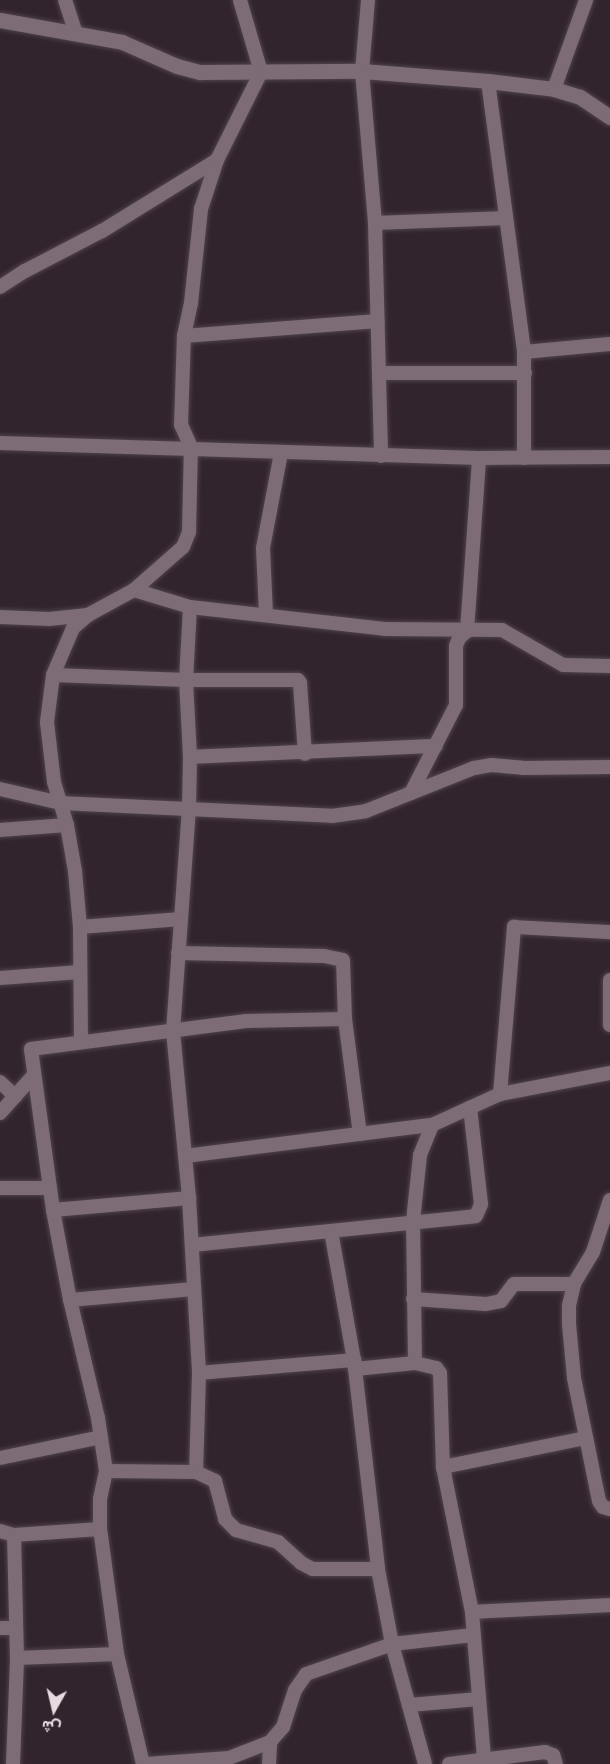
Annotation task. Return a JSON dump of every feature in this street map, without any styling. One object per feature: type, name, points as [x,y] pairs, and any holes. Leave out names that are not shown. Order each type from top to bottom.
[{"type":"street","points":[[65,0],[75,31]]},
{"type":"street","points":[[81,1041],[80,927],[75,872],[67,825],[54,782],[47,722],[53,675],[73,628],[88,615],[134,590],[183,547],[189,532],[190,447],[181,425],[184,336],[191,303],[201,209],[217,160],[261,72],[240,0]]},
{"type":"street","points":[[368,0],[362,71],[375,223],[381,456]]},
{"type":"street","points":[[554,89],[586,0]]},
{"type":"street","points":[[0,20],[75,31],[122,42],[177,66],[200,72],[362,71],[488,81],[554,89],[580,97],[610,117]]},
{"type":"street","points":[[488,81],[524,352],[524,458]]},
{"type":"street","points":[[0,287],[25,271],[102,231],[217,160]]},
{"type":"street","points":[[375,223],[506,218]]},
{"type":"street","points":[[184,336],[377,321]]},
{"type":"street","points":[[524,352],[610,344]]},
{"type":"street","points":[[379,373],[525,373]]},
{"type":"street","points":[[0,443],[190,447],[381,456],[610,457]]},
{"type":"street","points":[[266,614],[263,548],[281,453]]},
{"type":"street","points":[[411,793],[456,705],[456,646],[459,638],[467,631],[479,458]]},
{"type":"street","points":[[134,590],[190,607],[385,629],[502,630],[563,665],[610,666]]},
{"type":"street","points":[[190,607],[186,680],[190,758],[189,808],[173,1031],[189,1198],[199,1373],[196,1472]]},
{"type":"street","points":[[0,617],[49,619],[88,615]]},
{"type":"street","points":[[53,675],[186,680],[298,680],[305,754]]},
{"type":"street","points":[[190,758],[436,746]]},
{"type":"street","points":[[0,789],[60,803],[348,815],[474,768],[491,765],[523,768],[610,767]]},
{"type":"street","points":[[0,830],[67,825]]},
{"type":"street","points":[[80,927],[181,919]]},
{"type":"street","points":[[500,1094],[514,927],[610,932]]},
{"type":"street","points":[[178,953],[341,958],[345,963],[345,1019],[360,1134]]},
{"type":"street","points":[[0,978],[80,972]]},
{"type":"street","points":[[610,980],[610,1025]]},
{"type":"street","points":[[345,1019],[277,1019],[81,1041],[31,1049],[53,1210],[70,1300],[101,1437],[106,1471],[100,1499],[100,1529],[117,1654],[144,1764],[229,1758],[270,1742],[283,1727],[295,1690],[306,1674],[392,1644],[474,1635]]},
{"type":"street","points":[[185,1156],[432,1125],[500,1094],[610,1073]]},
{"type":"street","points":[[0,1113],[34,1075]]},
{"type":"street","points":[[0,1082],[15,1096]]},
{"type":"street","points":[[192,1245],[414,1221],[465,1218],[480,1212],[470,1108]]},
{"type":"street","points":[[415,1363],[414,1221],[420,1155],[432,1125]]},
{"type":"street","points":[[0,1188],[50,1188]]},
{"type":"street","points":[[53,1210],[189,1198]]},
{"type":"street","points":[[610,1200],[593,1252],[574,1284],[569,1305],[574,1378],[586,1438],[599,1501],[603,1507],[610,1509]]},
{"type":"street","points":[[331,1231],[354,1365],[378,1569],[392,1644],[425,1764]]},
{"type":"street","points":[[413,1299],[486,1304],[501,1301],[514,1284],[574,1284]]},
{"type":"street","points":[[70,1300],[194,1289]]},
{"type":"street","points":[[199,1373],[415,1363],[436,1368],[440,1373],[443,1467],[472,1612],[479,1699],[492,1760]]},
{"type":"street","points":[[0,1458],[101,1437]]},
{"type":"street","points":[[443,1467],[586,1438]]},
{"type":"street","points":[[106,1471],[196,1472],[215,1481],[225,1519],[236,1530],[278,1542],[302,1563],[313,1569],[378,1569]]},
{"type":"street","points":[[0,1531],[14,1535],[100,1529]]},
{"type":"street","points":[[13,1764],[17,1658],[14,1535]]},
{"type":"street","points":[[472,1612],[610,1605]]},
{"type":"street","points":[[0,1628],[16,1628]]},
{"type":"street","points":[[17,1658],[117,1654]]},
{"type":"street","points":[[409,1705],[479,1699]]},
{"type":"street","points":[[269,1764],[270,1742]]},
{"type":"street","points":[[449,1764],[545,1752],[553,1755],[556,1764]]}]
